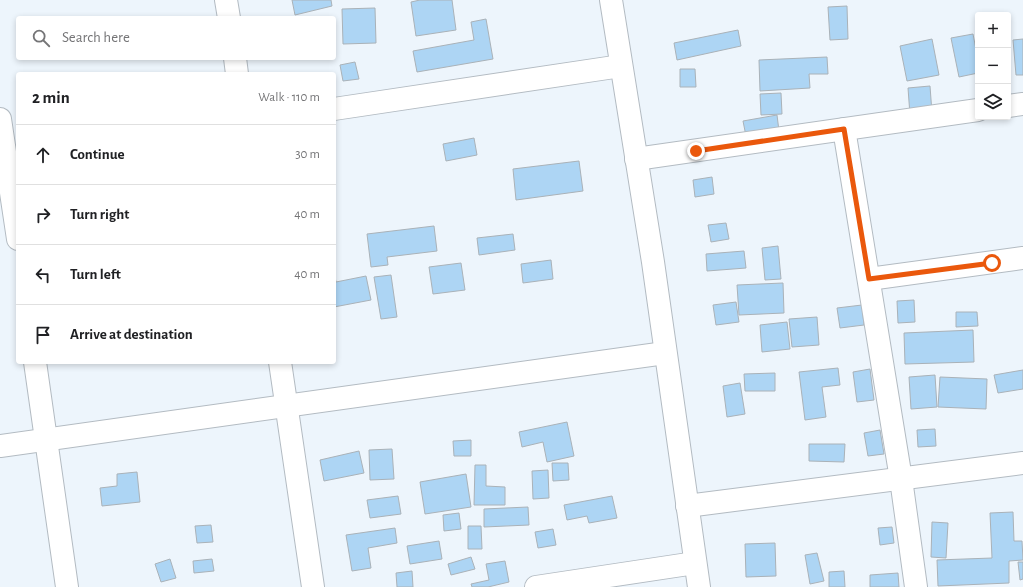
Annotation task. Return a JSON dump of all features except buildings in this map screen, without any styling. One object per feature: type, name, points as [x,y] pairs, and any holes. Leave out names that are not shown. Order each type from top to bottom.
[{"type":"street","points":[[226,0],[229,16]]},
{"type":"street","points":[[611,0],[666,353],[699,587]]},
{"type":"street","points":[[235,60],[237,72]]},
{"type":"street","points":[[336,109],[621,66]]},
{"type":"street","points":[[1011,106],[1023,104]]},
{"type":"street","points":[[636,159],[975,110]]},
{"type":"street","points":[[0,119],[8,158],[16,223]]},
{"type":"street","points":[[844,129],[901,479],[916,587]]},
{"type":"street","points":[[869,279],[1023,258]]},
{"type":"street","points":[[0,446],[666,353]]},
{"type":"street","points":[[35,364],[67,587]]},
{"type":"street","points":[[280,364],[313,587]]},
{"type":"street","points":[[687,506],[1023,463]]},
{"type":"street","points":[[536,587],[695,563]]},
{"type":"route","points":[[696,151],[844,129],[869,279],[992,263]]}]
